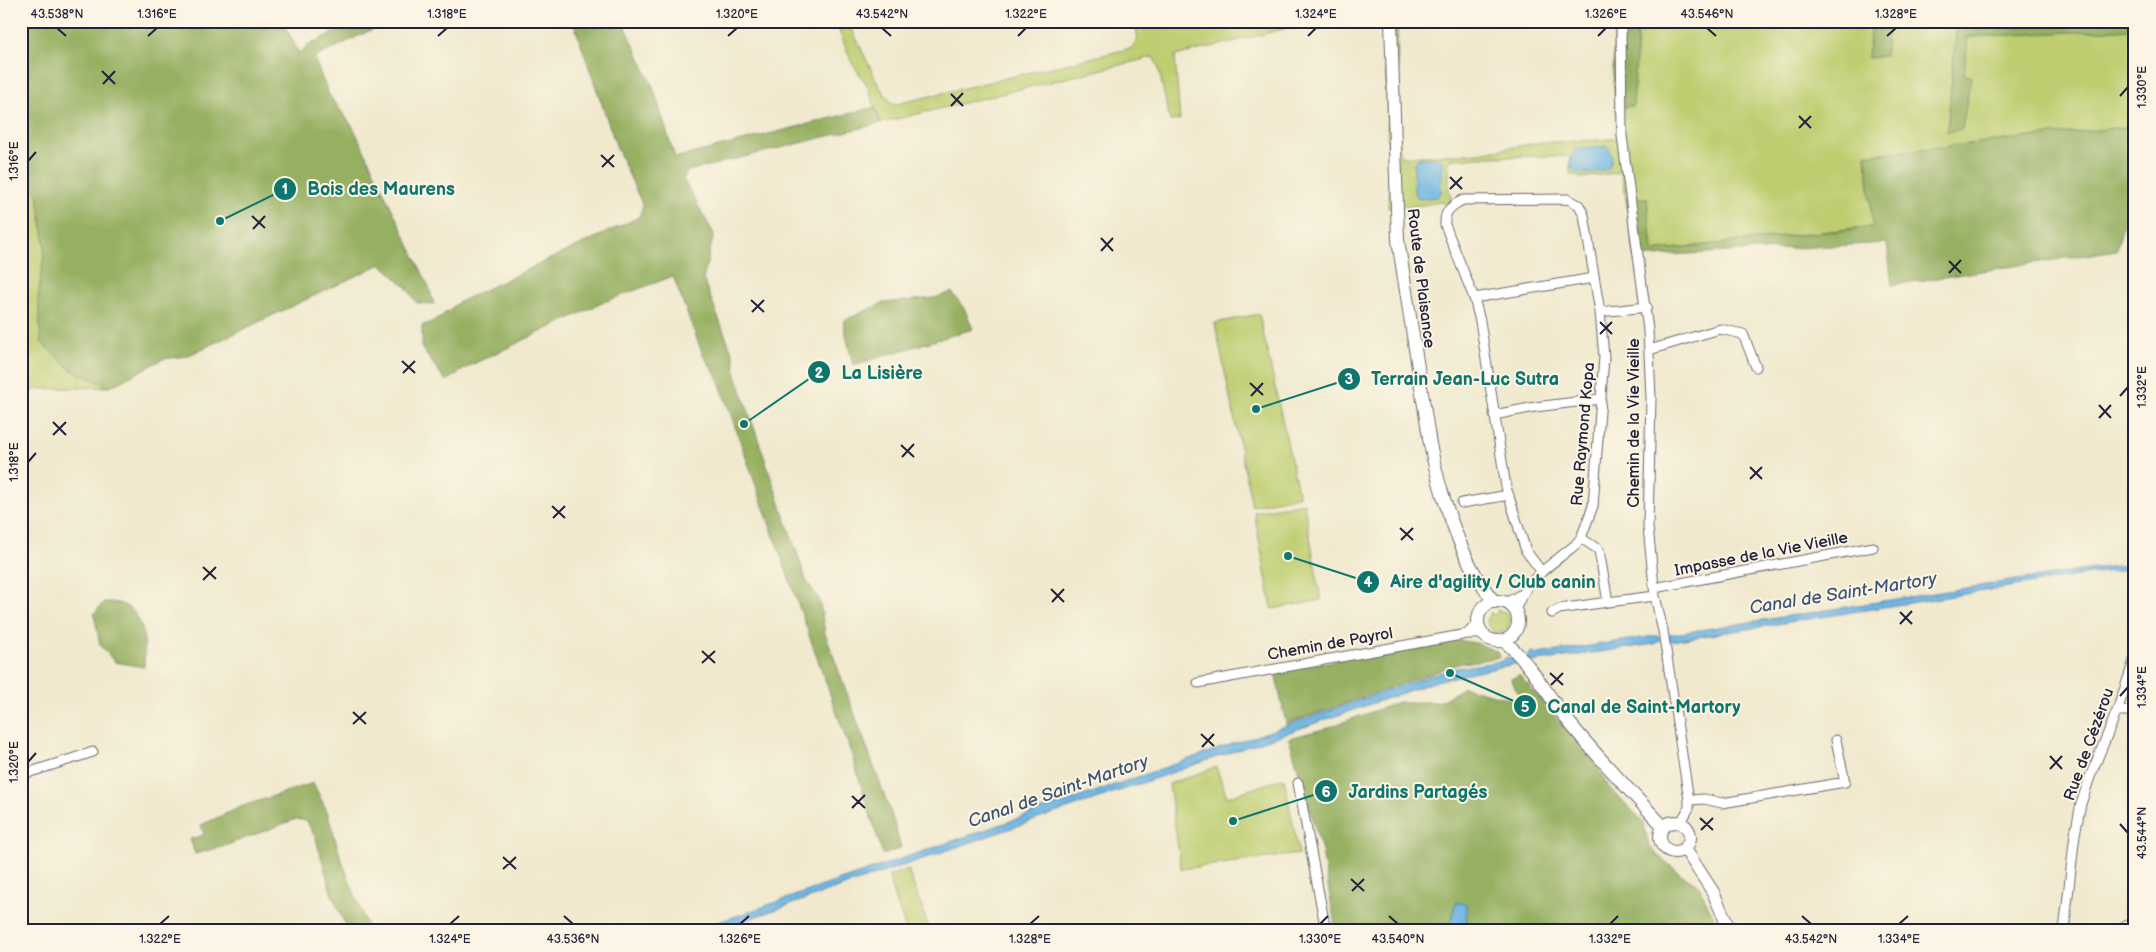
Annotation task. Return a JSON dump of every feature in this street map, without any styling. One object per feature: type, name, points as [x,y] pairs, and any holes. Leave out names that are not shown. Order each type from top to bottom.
[{"type":"main road","name":"Route de Plaisance","points":[[1391,21],[1396,217],[1410,326],[1436,473],[1452,521],[1483,589],[1500,606]]},
{"type":"main road","points":[[1500,606],[1518,620],[1517,627],[1508,638],[1492,641],[1480,628],[1478,616],[1500,606]]},
{"type":"main road","points":[[1508,638],[1580,736],[1664,827]]},
{"type":"main road","points":[[1672,822],[1681,822],[1688,828],[1691,837],[1684,849],[1675,852],[1666,849],[1660,836],[1664,827],[1672,822]]},
{"type":"main road","points":[[1684,849],[1713,892],[1730,931]]},
{"type":"street","name":"Chemin de la Vie Vieille","points":[[1621,21],[1622,136],[1646,307],[1649,350],[1648,527],[1654,592],[1664,638],[1689,800],[1689,808],[1681,822]]},
{"type":"street","name":"Rue Raymond Kopa","points":[[1474,298],[1445,225],[1445,216],[1450,206],[1463,200],[1568,200],[1579,205],[1584,215],[1600,312],[1604,357],[1592,506],[1581,538],[1531,581],[1520,595],[1500,606]]},
{"type":"street","points":[[1542,572],[1526,551],[1509,495],[1494,415],[1480,321],[1474,298],[1594,278]]},
{"type":"street","points":[[1600,312],[1646,307]]},
{"type":"street","points":[[1649,350],[1720,329],[1743,334],[1756,367]]},
{"type":"street","points":[[1494,415],[1601,398]]},
{"type":"street","points":[[1462,503],[1509,495]]},
{"type":"street","points":[[1581,538],[1599,550],[1608,602]]},
{"type":"street","name":"Impasse de la Vie Vieille","points":[[1552,614],[1558,609],[1608,602],[1873,547]]},
{"type":"street","name":"Chemin de Payrol","points":[[1198,683],[1467,634],[1480,628]]},
{"type":"street","name":"Rue de Cézérou","points":[[2064,931],[2075,834],[2081,804],[2090,777],[2118,712],[2135,658]]},
{"type":"street","points":[[2118,712],[2135,712]]},
{"type":"street","points":[[1689,800],[1704,799],[1722,803],[1844,782],[1836,740]]},
{"type":"street","points":[[21,774],[93,752]]},
{"type":"street","points":[[1298,783],[1326,931]]},
{"type":"street","points":[[2117,931],[2135,919]]},
{"type":"green space","points":[[21,21],[282,21],[299,53],[310,44],[357,21],[389,21],[314,58],[329,95],[353,127],[429,287],[434,304],[417,303],[406,287],[381,264],[187,356],[163,359],[110,387],[71,370],[41,342],[38,298],[45,247],[38,195],[21,177]]},
{"type":"green space","points":[[573,21],[623,21],[653,87],[675,158],[875,107],[881,123],[688,171],[683,179],[714,234],[703,279],[734,357],[736,375],[807,582],[819,598],[825,633],[893,819],[901,848],[883,855],[851,753],[717,376],[703,355],[673,276],[604,302],[469,366],[446,381],[422,349],[422,326],[438,319],[459,302],[639,217],[643,206],[617,148]]},
{"type":"green space","points":[[835,21],[848,21],[879,86],[893,105],[1132,48],[1138,38],[1134,21],[1316,21],[1175,56],[1180,120],[1170,121],[1158,66],[1153,57],[881,123],[867,85],[852,63]]},
{"type":"green space","points":[[1384,21],[1397,21],[1400,157],[1479,153],[1536,143],[1618,138],[1616,108],[1633,106],[1638,21],[1871,21],[1868,58],[1885,56],[1888,21],[1957,21],[1947,132],[1971,77],[1964,75],[1968,37],[2135,29],[2135,126],[1866,155],[1873,226],[1652,251],[1647,198],[1626,199],[1621,172],[1582,178],[1570,174],[1570,156],[1479,157],[1449,160],[1449,190],[1452,198],[1445,204],[1442,202],[1388,208],[1389,172]]},
{"type":"green space","points":[[1615,21],[1638,21],[1633,106],[1616,108],[1613,74]]},
{"type":"green space","points":[[1871,21],[1888,21],[1885,56],[1868,58]]},
{"type":"green space","points":[[1957,21],[2135,21],[2135,29],[1968,37],[1964,75],[1971,76],[1962,129],[1947,132]]},
{"type":"green space","points":[[2135,126],[2135,171],[2117,250],[1892,285],[1887,243],[1635,257],[1626,199],[1647,198],[1652,251],[1873,227],[1866,155]]},
{"type":"green space","points":[[21,177],[38,195],[45,247],[38,298],[71,370],[110,387],[36,389],[27,394],[21,368]]},
{"type":"green space","points":[[952,292],[965,310],[973,329],[853,365],[843,321],[883,303],[934,298]]},
{"type":"green space","points":[[1259,314],[1299,496],[1252,506],[1215,323]]},
{"type":"green space","points":[[1304,503],[1321,600],[1272,609],[1254,512]]},
{"type":"green space","points":[[104,602],[117,603],[127,607],[140,622],[144,643],[144,667],[115,662],[100,645],[94,614]]},
{"type":"green space","points":[[1497,610],[1505,612],[1510,620],[1507,629],[1500,633],[1491,630],[1486,620],[1491,612],[1493,615],[1498,613]]},
{"type":"green space","points":[[1456,640],[1476,643],[1498,652],[1500,657],[1458,664],[1286,724],[1275,671]]},
{"type":"green space","points":[[1519,675],[1596,764],[1609,787],[1643,821],[1649,846],[1657,855],[1681,874],[1698,884],[1720,931],[1336,931],[1322,851],[1289,738],[1324,729],[1399,702],[1439,702],[1464,687],[1516,701],[1520,697],[1511,679]]},
{"type":"green space","points":[[1216,767],[1227,797],[1284,778],[1299,854],[1181,869],[1169,784]]},
{"type":"green space","points":[[313,783],[327,811],[341,859],[369,931],[348,931],[332,895],[316,839],[307,821],[296,819],[222,847],[195,854],[190,839],[204,835],[201,825],[243,806]]},
{"type":"green space","points":[[908,869],[930,931],[906,931],[889,876]]},
{"type":"water","points":[[1607,146],[1612,157],[1609,168],[1594,173],[1579,173],[1571,166],[1571,159],[1575,149]]},
{"type":"water","points":[[1419,158],[1438,158],[1443,162],[1441,193],[1437,197],[1419,199],[1414,193],[1414,163]]},
{"type":"water","points":[[2135,565],[2135,570],[2102,572],[1672,641],[1667,640],[1668,635],[2017,580],[2115,566]]},
{"type":"water","points":[[1659,636],[1660,641],[1655,644],[1531,662],[1527,657],[1531,652],[1538,654]]},
{"type":"water","points":[[1506,657],[1517,660],[1519,663],[1440,680],[714,931],[693,931],[1435,674],[1457,668],[1502,661]]},
{"type":"water","points":[[1456,902],[1466,904],[1467,931],[1449,931]]},
{"type":"place","name":"Bois des Maurens","points":[[220,221]]},
{"type":"place","name":"Terrain Jean-Luc Sutra","points":[[1256,409]]},
{"type":"place","name":"La Lisière","points":[[744,424]]},
{"type":"place","name":"Aire d'agility / Club canin","points":[[1288,556]]},
{"type":"place","name":"Canal de Saint-Martory","points":[[1450,673]]},
{"type":"place","name":"Jardins Partagés","points":[[1233,821]]}]
